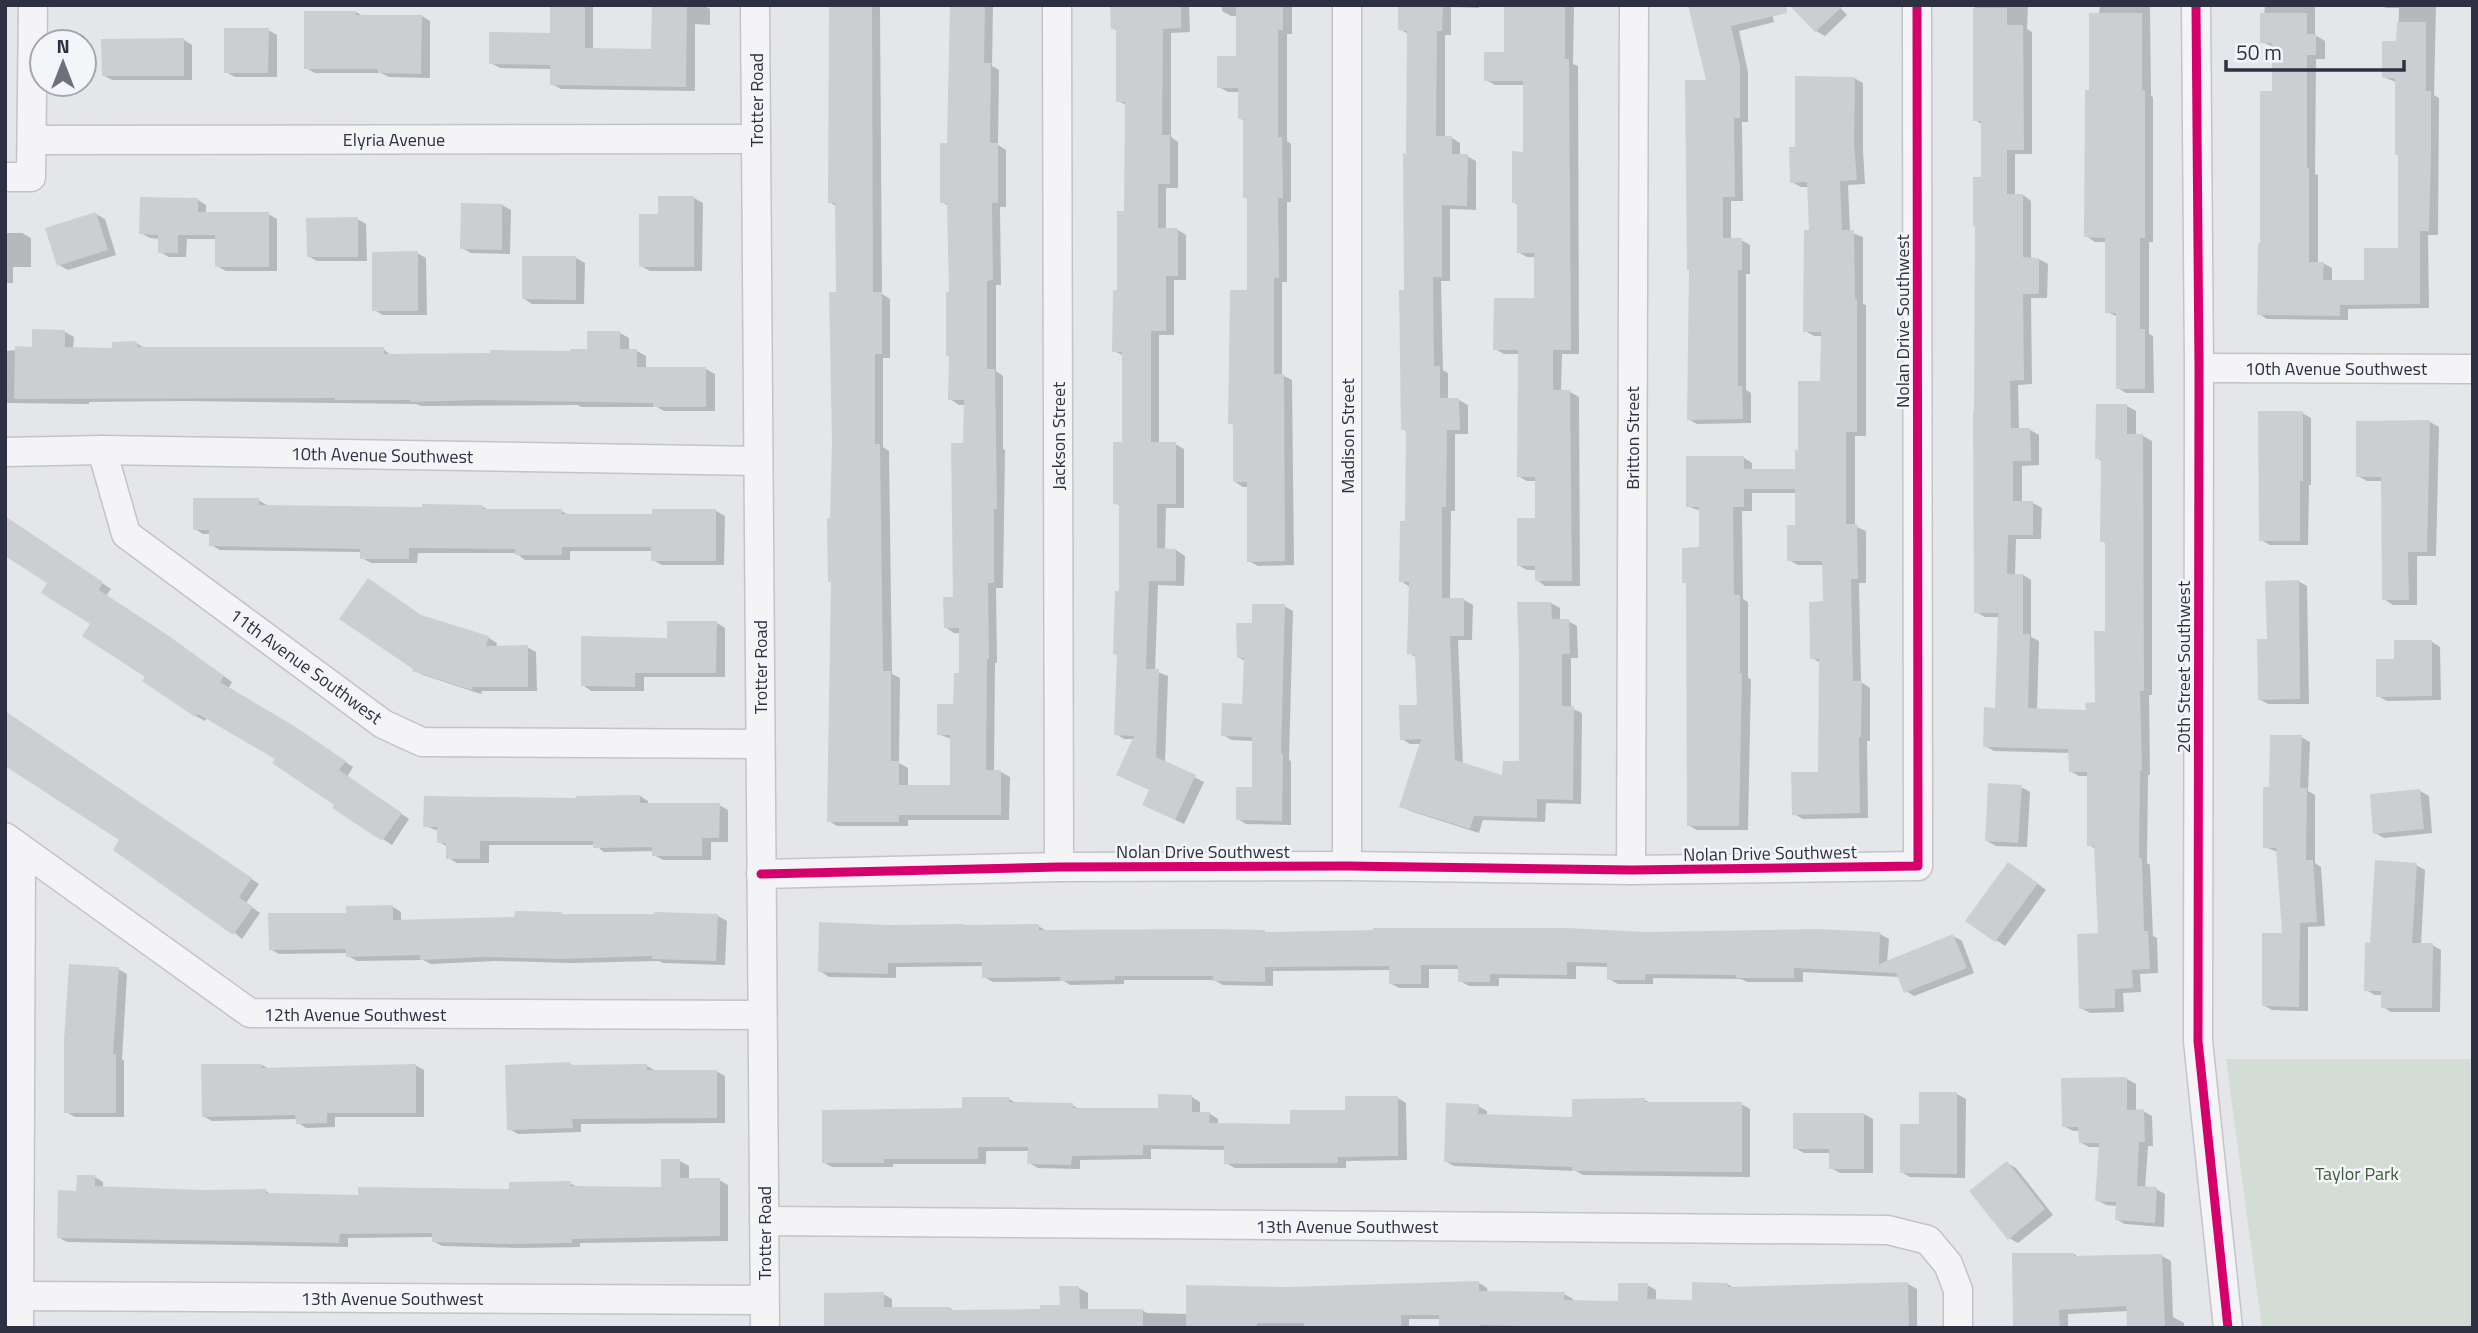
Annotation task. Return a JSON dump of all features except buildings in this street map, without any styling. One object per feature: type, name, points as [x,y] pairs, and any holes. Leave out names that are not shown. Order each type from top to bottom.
[{"type":"street","points":[[5,177],[31,177],[33,5]]},
{"type":"street","name":"Trotter Road","points":[[755,5],[765,1328]]},
{"type":"street","name":"Jackson Street","points":[[1057,5],[1059,867]]},
{"type":"street","name":"Madison Street","points":[[1347,5],[1347,866]]},
{"type":"street","name":"Britton Street","points":[[1631,870],[1634,5]]},
{"type":"street","name":"Nolan Drive Southwest","points":[[761,874],[1059,867],[1347,866],[1631,870],[1917,866],[1917,5]]},
{"type":"street","name":"20th Street Southwest","points":[[2196,5],[2199,368],[2198,1041],[2228,1328]]},
{"type":"street","name":"Elyria Avenue","points":[[32,140],[756,139]]},
{"type":"street","name":"10th Avenue Southwest","points":[[2199,368],[2473,369]]},
{"type":"street","name":"10th Avenue Southwest","points":[[5,452],[102,450],[758,461]]},
{"type":"street","name":"11th Avenue Southwest","points":[[102,450],[126,534],[383,723],[422,743],[760,744]]},
{"type":"street","points":[[13,843],[19,1328]]},
{"type":"street","name":"12th Avenue Southwest","points":[[13,843],[250,1013],[762,1015]]},
{"type":"street","name":"13th Avenue Southwest","points":[[764,1221],[1888,1230],[1928,1240],[1948,1264],[1958,1290],[1958,1328]]},
{"type":"street","name":"13th Avenue Southwest","points":[[19,1296],[764,1300]]},
{"type":"green space","name":"Taylor Park","points":[[2226,1059],[2473,1059],[2473,1328],[2262,1328]]},
{"type":"cycle path","points":[[761,874],[1059,867],[1347,866],[1631,870],[1918,866],[1917,5]]},
{"type":"cycle path","points":[[2196,5],[2199,368],[2198,1041],[2228,1328]]}]
